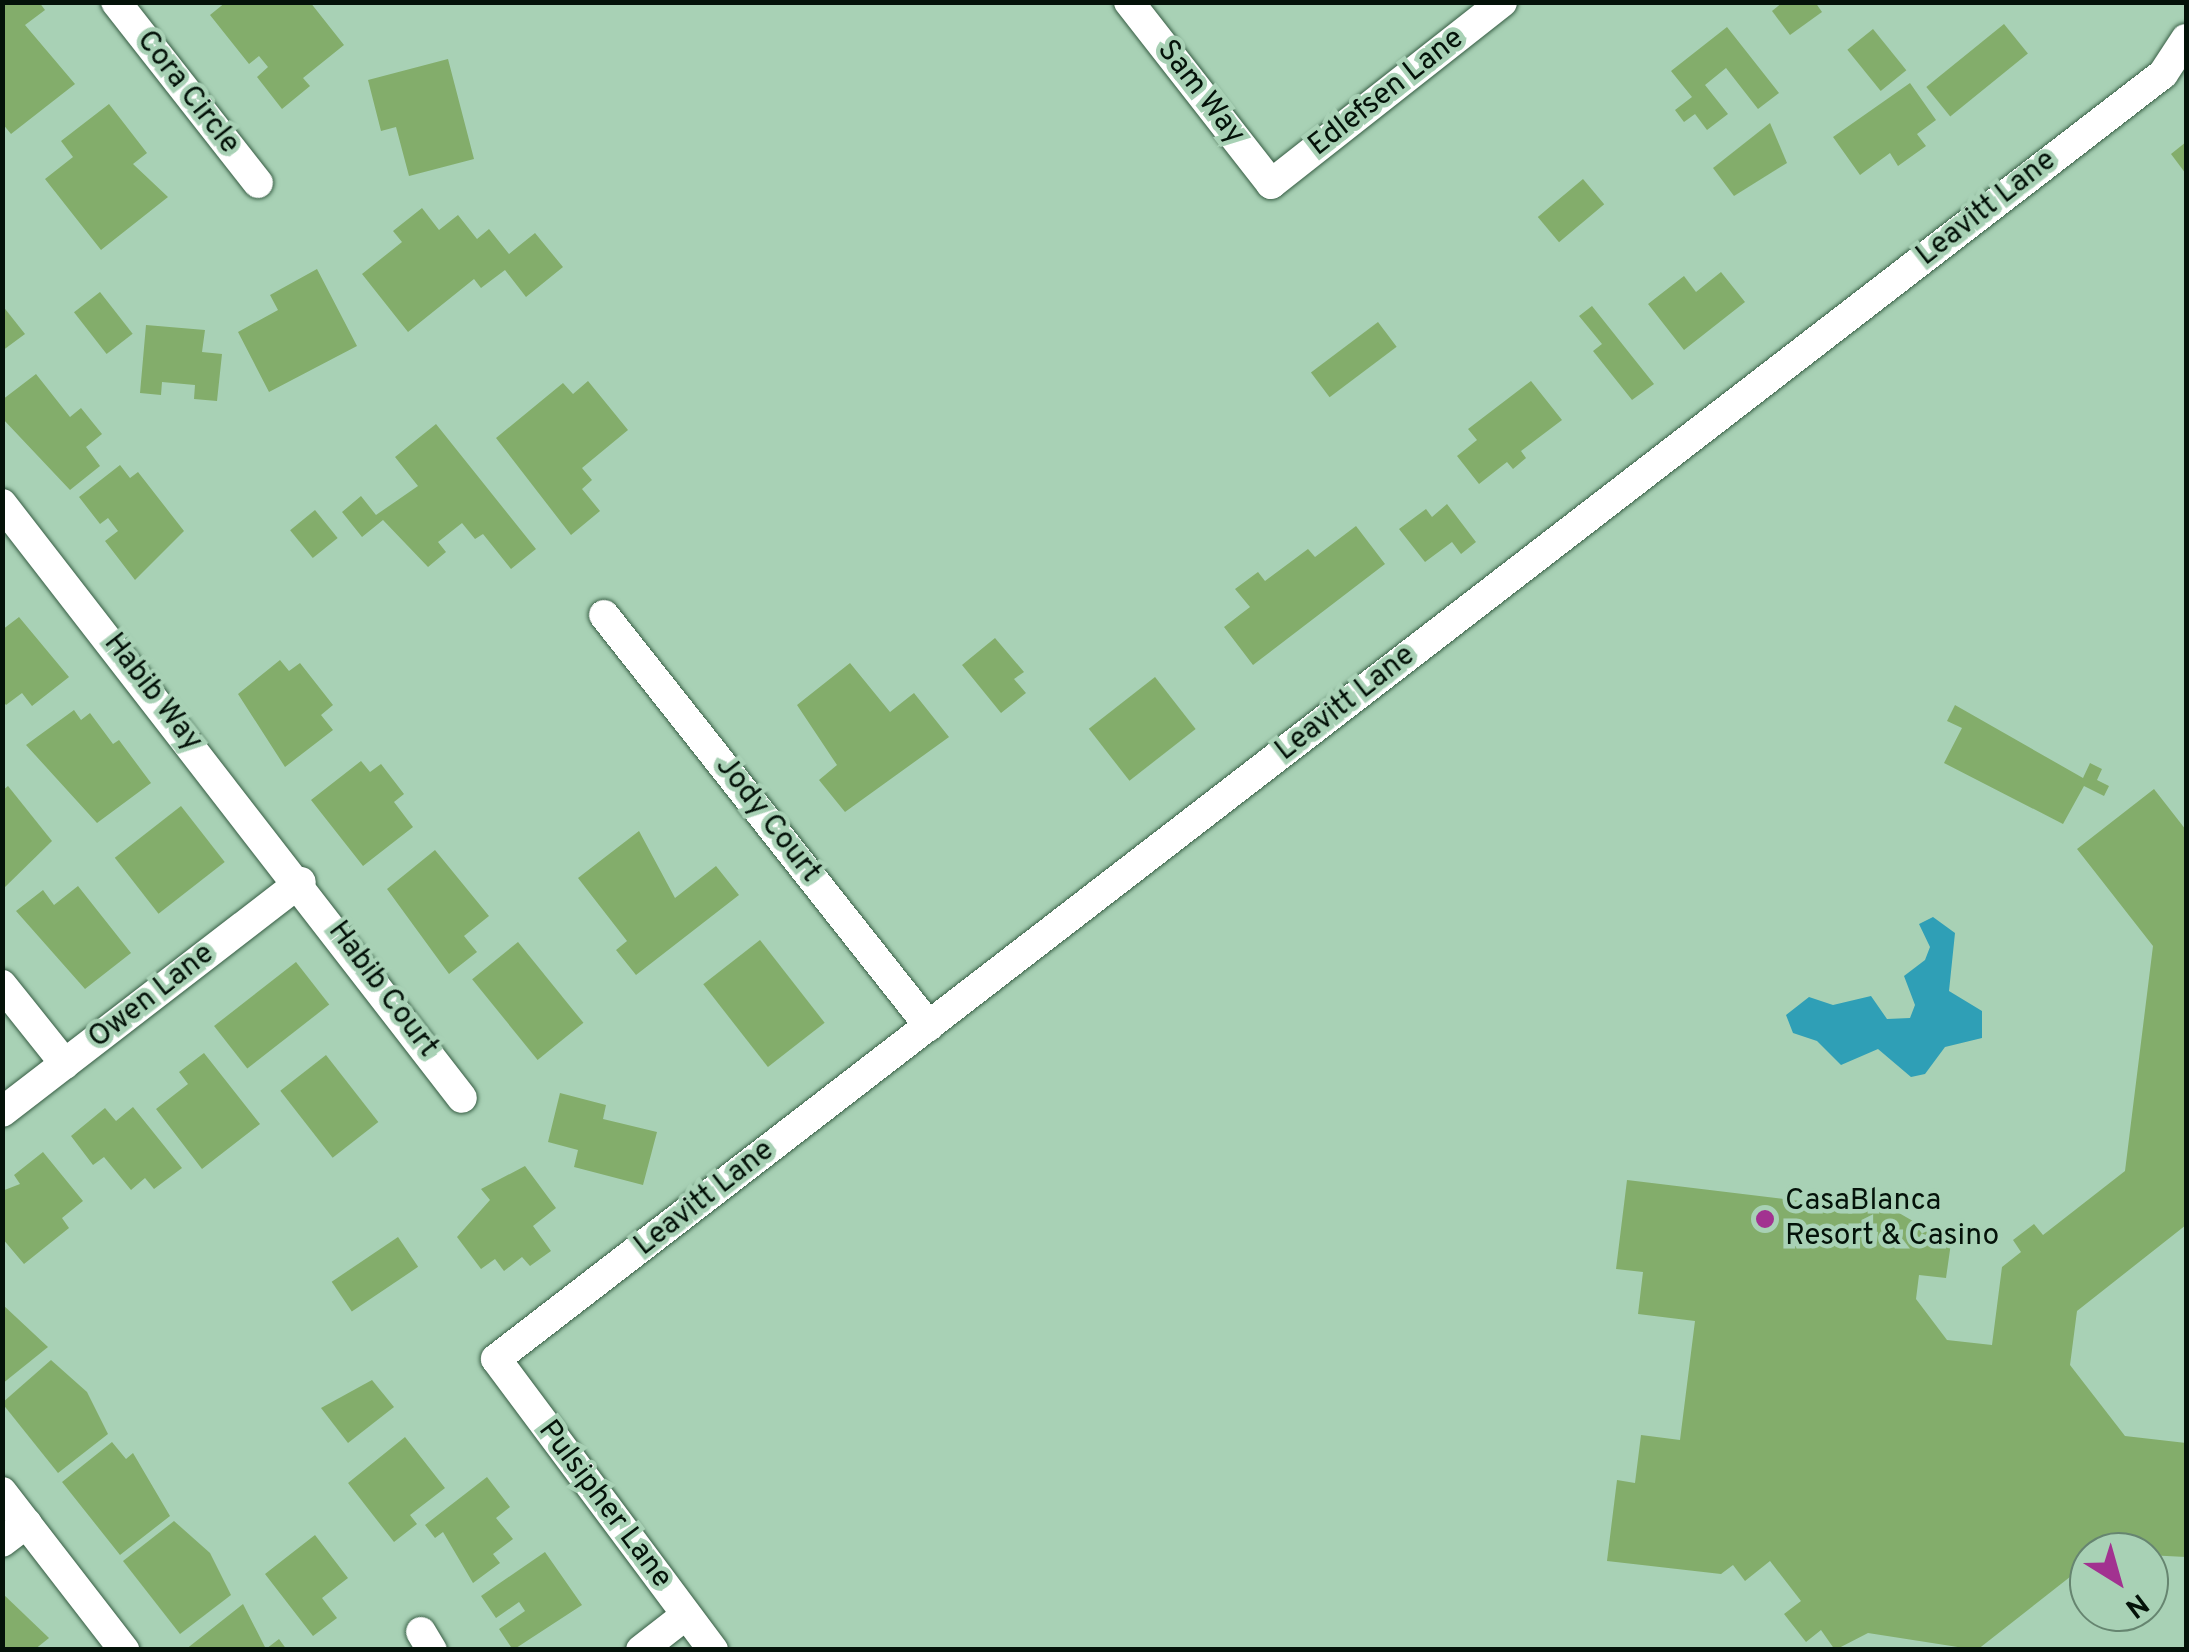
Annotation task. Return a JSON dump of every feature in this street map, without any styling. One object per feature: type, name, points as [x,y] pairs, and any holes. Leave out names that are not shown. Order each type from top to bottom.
[{"type":"street","name":"Cora Circle","points":[[116,2],[258,183]]},
{"type":"street","name":"Sam Way","points":[[1129,2],[1272,184]]},
{"type":"street","name":"Edlefsen Lane","points":[[1272,184],[1496,4]]},
{"type":"street","name":"Leavitt Lane","points":[[496,1360],[2162,74],[2186,40]]},
{"type":"street","name":"Habib Way","points":[[2,504],[301,882]]},
{"type":"street","name":"Jody Court","points":[[604,614],[929,1026]]},
{"type":"street","name":"Owen Lane","points":[[2,1112],[301,882]]},
{"type":"street","name":"Habib Court","points":[[301,882],[462,1098]]},
{"type":"street","points":[[2,985],[65,1064]]},
{"type":"street","name":"Pulsipher Lane","points":[[496,1360],[713,1650]]},
{"type":"street","points":[[2,1492],[14,1533],[124,1650]]},
{"type":"street","points":[[641,1650],[686,1615]]},
{"type":"water","points":[[1933,917],[1955,933],[1949,991],[1982,1011],[1982,1038],[1945,1047],[1925,1074],[1911,1077],[1878,1049],[1841,1065],[1817,1041],[1793,1033],[1786,1015],[1809,997],[1833,1005],[1871,996],[1887,1019],[1910,1018],[1915,1005],[1904,976],[1925,960],[1930,947],[1919,924]]},
{"type":"building","points":[[2,2],[39,2],[45,10],[25,25],[75,84],[11,134],[2,123]]},
{"type":"building","points":[[226,2],[310,2],[344,45],[303,78],[310,86],[282,109],[257,77],[268,67],[259,56],[249,64],[210,15]]},
{"type":"building","points":[[1783,2],[1815,2],[1822,12],[1790,35],[1772,11]]},
{"type":"building","points":[[2004,24],[2028,54],[1950,116],[1926,87]]},
{"type":"building","points":[[1727,27],[1779,93],[1758,109],[1726,68],[1705,85],[1728,114],[1707,130],[1695,114],[1684,122],[1675,110],[1692,97],[1671,71]]},
{"type":"building","points":[[1873,29],[1906,70],[1881,91],[1847,50]]},
{"type":"building","points":[[448,59],[474,159],[409,176],[396,127],[381,131],[368,80]]},
{"type":"building","points":[[1910,83],[1936,120],[1917,134],[1926,146],[1898,166],[1890,153],[1860,175],[1833,137]]},
{"type":"building","points":[[109,104],[147,153],[133,164],[168,197],[101,250],[45,179],[73,157],[61,141]]},
{"type":"building","points":[[1770,123],[1787,163],[1734,196],[1713,168]]},
{"type":"building","points":[[2186,142],[2186,174],[2171,154]]},
{"type":"building","points":[[1583,179],[1604,204],[1559,242],[1538,217]]},
{"type":"building","points":[[422,208],[439,230],[458,215],[477,239],[489,229],[509,254],[535,233],[563,267],[526,297],[505,270],[481,288],[474,279],[408,332],[362,274],[402,242],[393,231]]},
{"type":"building","points":[[317,269],[357,346],[269,392],[238,332],[278,310],[270,295]]},
{"type":"building","points":[[1721,272],[1745,302],[1684,350],[1648,304],[1684,276],[1696,292]]},
{"type":"building","points":[[100,292],[133,334],[107,354],[74,312]]},
{"type":"building","points":[[2,305],[25,334],[2,351]]},
{"type":"building","points":[[1592,306],[1654,384],[1632,400],[1593,351],[1602,344],[1579,316]]},
{"type":"building","points":[[1378,322],[1397,347],[1330,397],[1311,373]]},
{"type":"building","points":[[146,325],[205,330],[202,352],[222,354],[217,401],[194,399],[195,385],[162,382],[161,395],[140,393]]},
{"type":"building","points":[[36,374],[70,417],[81,408],[102,434],[86,447],[100,466],[70,490],[2,418],[2,400]]},
{"type":"building","points":[[588,381],[628,430],[582,468],[592,480],[582,489],[600,511],[571,535],[496,438],[563,383],[573,394]]},
{"type":"building","points":[[1531,381],[1562,420],[1521,451],[1526,458],[1513,469],[1507,462],[1479,484],[1457,456],[1477,440],[1468,429]]},
{"type":"building","points":[[436,424],[536,549],[511,569],[483,534],[475,539],[462,523],[438,542],[446,552],[428,567],[383,520],[362,537],[342,512],[361,496],[376,515],[418,486],[395,457]]},
{"type":"building","points":[[120,465],[130,478],[138,472],[184,531],[135,580],[105,541],[118,531],[108,518],[100,524],[79,497]]},
{"type":"building","points":[[1447,504],[1476,542],[1461,554],[1452,542],[1425,562],[1399,529],[1426,509],[1432,517]]},
{"type":"building","points":[[315,510],[338,538],[313,558],[290,530]]},
{"type":"building","points":[[1356,526],[1385,564],[1253,665],[1224,627],[1250,607],[1235,589],[1258,572],[1265,581],[1308,549],[1315,557]]},
{"type":"building","points":[[19,617],[69,677],[32,706],[22,693],[6,705],[2,700],[2,630]]},
{"type":"building","points":[[995,638],[1024,672],[1014,679],[1026,693],[1001,713],[962,665]]},
{"type":"building","points":[[280,660],[289,671],[300,663],[333,705],[321,715],[333,730],[285,767],[238,694]]},
{"type":"building","points":[[850,663],[890,712],[914,693],[949,737],[845,812],[819,780],[837,765],[797,705]]},
{"type":"building","points":[[1155,677],[1196,729],[1129,781],[1089,729]]},
{"type":"building","points":[[1955,705],[2083,778],[2090,763],[2102,769],[2097,780],[2109,786],[2104,796],[2084,786],[2063,824],[1944,763],[1962,728],[1947,721]]},
{"type":"building","points":[[74,710],[81,720],[90,713],[113,744],[119,740],[151,783],[97,823],[26,745]]},
{"type":"building","points":[[361,761],[370,772],[381,764],[404,794],[394,802],[413,827],[363,866],[311,800]]},
{"type":"building","points":[[8,786],[52,841],[2,890],[2,791]]},
{"type":"building","name":"CasaBlanca Resort & Casino","points":[[2154,789],[2186,830],[2186,1225],[2077,1311],[2070,1365],[2125,1436],[2186,1443],[2186,1557],[2169,1556],[2169,1532],[2069,1532],[2069,1578],[1977,1650],[1868,1633],[1835,1650],[1821,1630],[1806,1642],[1784,1614],[1801,1601],[1770,1561],[1745,1581],[1733,1565],[1721,1574],[1607,1561],[1617,1480],[1635,1483],[1641,1435],[1680,1440],[1695,1321],[1638,1314],[1643,1272],[1616,1269],[1627,1180],[1899,1213],[1951,1243],[1946,1278],[1919,1275],[1916,1299],[1947,1340],[1992,1345],[2002,1267],[2021,1252],[2013,1240],[2034,1224],[2043,1235],[2125,1171],[2153,946],[2077,849]]},
{"type":"building","points":[[181,806],[225,862],[159,914],[115,858]]},
{"type":"building","points":[[639,831],[675,898],[716,866],[739,895],[636,975],[616,950],[627,941],[578,878]]},
{"type":"building","points":[[435,850],[489,916],[464,936],[477,952],[449,974],[387,889]]},
{"type":"building","points":[[78,886],[131,953],[85,989],[16,911],[43,890],[54,905]]},
{"type":"building","points":[[760,940],[825,1023],[768,1067],[703,984]]},
{"type":"building","points":[[518,942],[583,1023],[538,1060],[472,979]]},
{"type":"building","points":[[296,962],[329,1005],[247,1069],[214,1026]]},
{"type":"building","points":[[204,1053],[260,1124],[202,1169],[156,1109],[188,1084],[179,1072]]},
{"type":"building","points":[[326,1055],[378,1122],[333,1158],[280,1091]]},
{"type":"building","points":[[560,1093],[606,1105],[603,1119],[657,1132],[643,1185],[574,1167],[578,1150],[548,1142]]},
{"type":"building","points":[[133,1107],[182,1168],[154,1189],[145,1178],[131,1190],[104,1157],[93,1165],[71,1136],[105,1108],[116,1121]]},
{"type":"building","points":[[43,1152],[83,1201],[62,1218],[69,1228],[24,1264],[2,1238],[2,1191],[20,1184],[14,1175]]},
{"type":"building","points":[[525,1166],[556,1208],[533,1226],[551,1251],[530,1266],[522,1257],[504,1271],[495,1259],[481,1269],[457,1237],[490,1200],[481,1189]]},
{"type":"building","points":[[398,1237],[418,1267],[352,1312],[332,1282]]},
{"type":"building","points":[[2,1304],[48,1347],[2,1384]]},
{"type":"building","points":[[51,1360],[87,1392],[108,1434],[58,1473],[2,1403]]},
{"type":"building","points":[[372,1380],[394,1407],[348,1443],[321,1408]]},
{"type":"building","points":[[405,1437],[445,1488],[410,1515],[417,1524],[394,1542],[348,1483]]},
{"type":"building","points":[[112,1442],[126,1459],[133,1453],[170,1516],[120,1555],[62,1482]]},
{"type":"building","points":[[487,1477],[510,1507],[496,1518],[513,1539],[493,1554],[500,1563],[473,1583],[443,1532],[435,1538],[425,1525]]},
{"type":"building","points":[[174,1521],[210,1553],[231,1595],[180,1634],[123,1561]]},
{"type":"building","points":[[315,1535],[348,1578],[322,1598],[337,1618],[313,1636],[265,1574]]},
{"type":"building","points":[[545,1552],[582,1605],[513,1650],[499,1629],[525,1611],[519,1602],[496,1618],[481,1596]]},
{"type":"building","points":[[2,1593],[49,1638],[34,1650],[2,1650]]},
{"type":"building","points":[[243,1604],[266,1649],[279,1639],[287,1650],[185,1650]]},
{"type":"place","name":"CasaBlanca Resort & Casino","points":[[1765,1219]]}]
